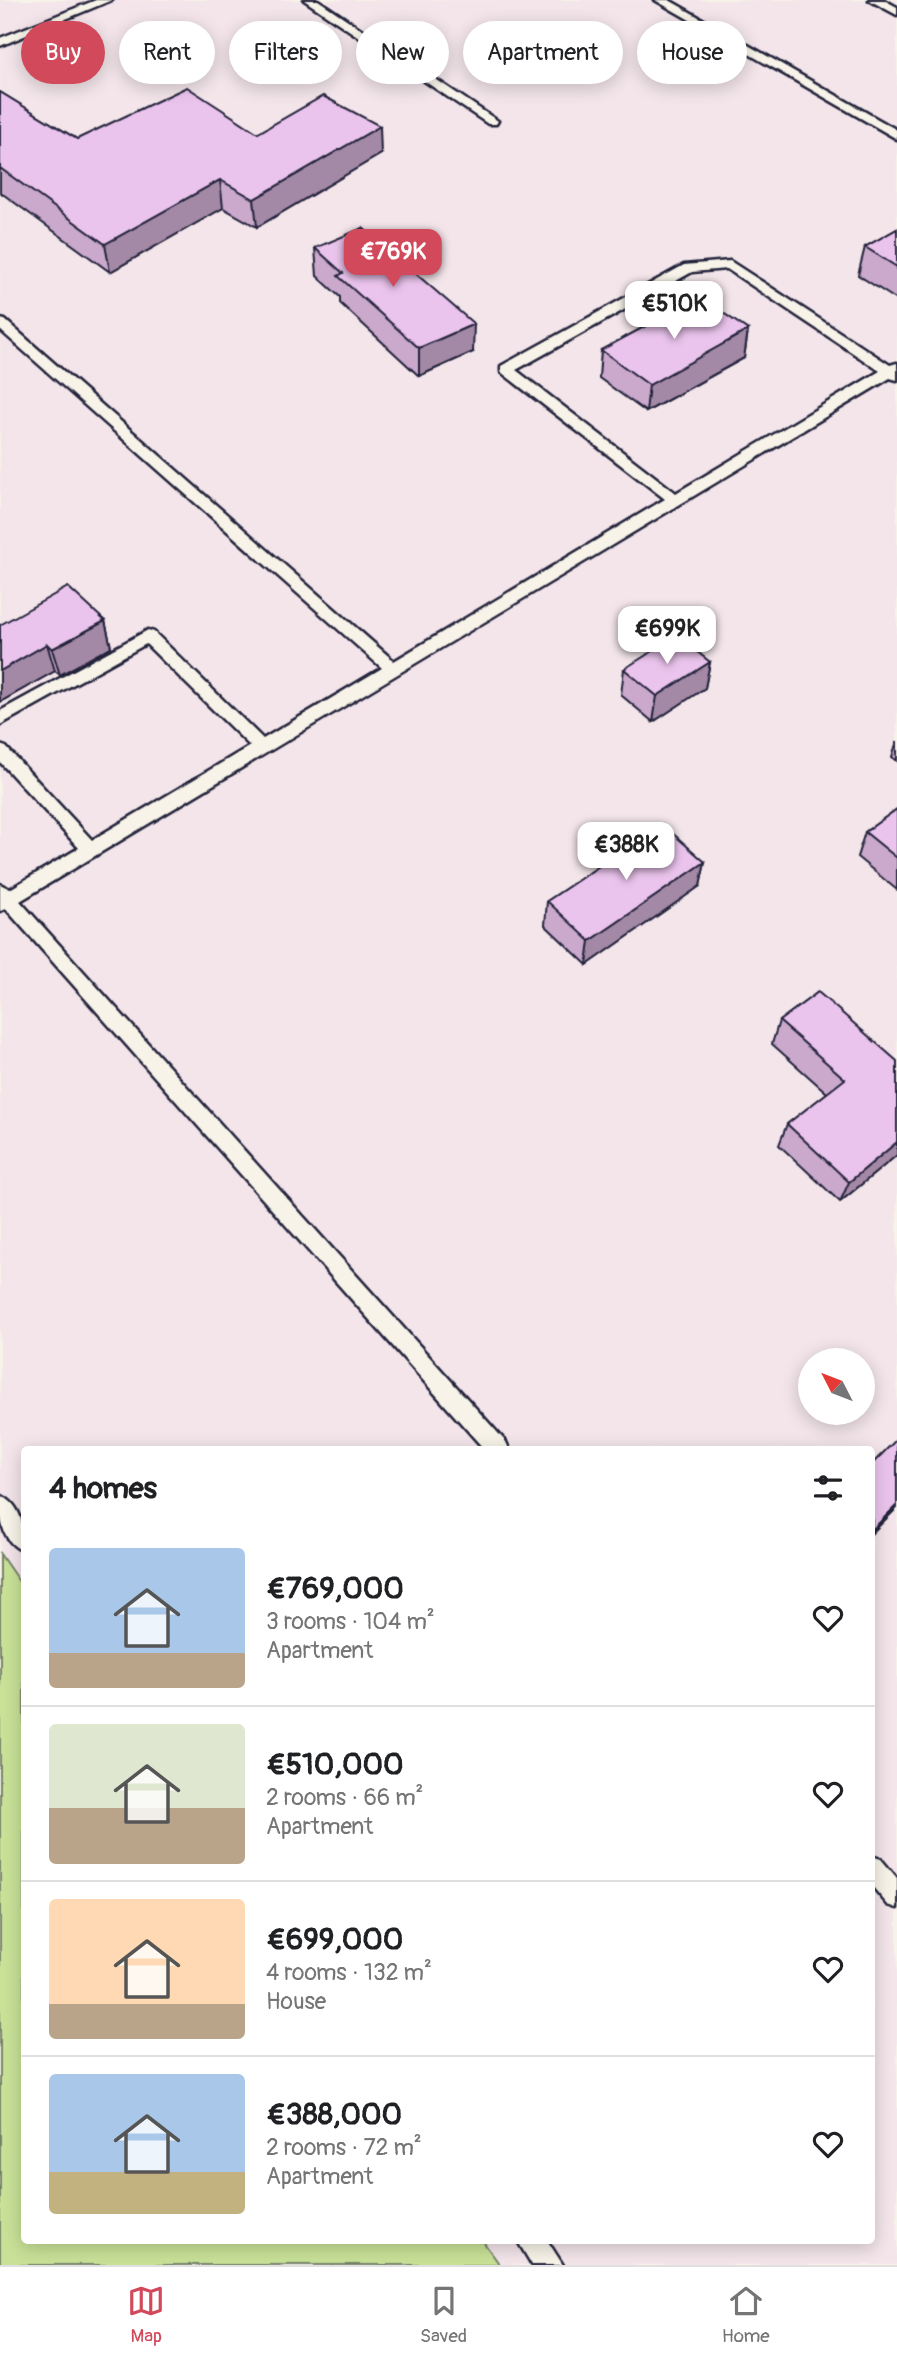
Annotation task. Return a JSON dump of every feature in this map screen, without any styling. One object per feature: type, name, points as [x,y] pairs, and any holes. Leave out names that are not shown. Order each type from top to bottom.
[{"type":"lane","points":[[0,43],[106,0]]},
{"type":"lane","points":[[310,0],[492,121]]},
{"type":"lane","points":[[661,0],[897,135]]},
{"type":"lane","points":[[875,0],[897,12]]},
{"type":"lane","points":[[495,1446],[3,897],[91,850],[895,371],[730,265],[689,268],[506,369],[676,500]]},
{"type":"lane","points":[[0,323],[393,669]]},
{"type":"lane","points":[[0,719],[148,636],[262,748]]},
{"type":"lane","points":[[0,751],[91,850]]},
{"type":"lane","points":[[0,1506],[21,1536]]},
{"type":"lane","points":[[875,1871],[897,1896]]},
{"type":"lane","points":[[533,2244],[549,2265]]},
{"type":"shaded area","points":[[0,0],[897,0],[897,2265],[0,2265]]},
{"type":"green space","points":[[0,1554],[21,1585],[21,2244],[485,2244],[500,2265],[0,2265]]},
{"type":"building","points":[[187,87],[258,133],[323,96],[380,126],[254,199],[220,180],[105,244],[0,168],[0,92],[77,139]]},
{"type":"building","points":[[363,228],[474,324],[419,348],[338,276],[343,273],[315,248]]},
{"type":"building","points":[[897,229],[897,267],[865,247]]},
{"type":"building","points":[[700,297],[748,330],[649,385],[601,350]]},
{"type":"building","points":[[68,587],[105,621],[52,649],[47,644],[0,671],[0,625]]},
{"type":"building","points":[[677,636],[710,662],[657,696],[624,669]]},
{"type":"building","points":[[897,809],[897,858],[865,832]]},
{"type":"building","points":[[662,824],[705,862],[590,941],[547,901]]},
{"type":"building","points":[[818,992],[897,1061],[897,1142],[849,1182],[787,1124],[845,1079],[779,1021]]},
{"type":"building","points":[[897,1439],[897,1505],[875,1527],[875,1461]]}]
